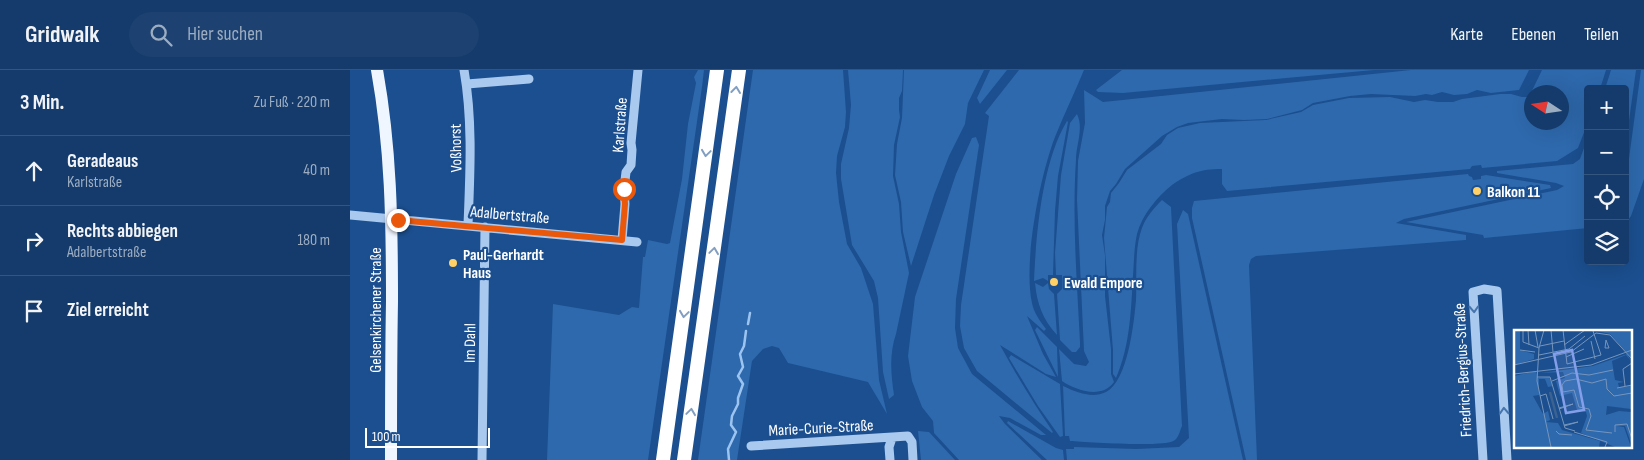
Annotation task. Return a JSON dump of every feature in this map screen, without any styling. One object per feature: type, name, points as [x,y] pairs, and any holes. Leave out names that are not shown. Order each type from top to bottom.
[{"type":"highway","points":[[663,460],[717,70]]},
{"type":"highway","points":[[684,460],[738,70]]},
{"type":"main road","name":"Gelsenkirchener Straße","points":[[377,70],[388,148],[392,219],[391,460]]},
{"type":"street","name":"Voßhorst","points":[[464,70],[467,84],[470,168],[468,225]]},
{"type":"street","name":"Karlstraße","points":[[622,240],[625,204],[624,189],[626,172],[631,165],[631,143],[638,70]]},
{"type":"street","points":[[467,84],[529,78]]},
{"type":"street","name":"Adalbertstraße","points":[[350,215],[636,242]]},
{"type":"street","name":"Im Dahl","points":[[482,460],[485,227]]},
{"type":"street","name":"Friedrich-Bergius-Straße","points":[[1483,460],[1473,292],[1484,289],[1497,291],[1507,460]]},
{"type":"street","name":"Marie-Curie-Straße","points":[[751,446],[908,436],[912,442],[913,460]]},
{"type":"street","name":"Marie-Curie-Straße","points":[[890,460],[889,447],[892,438]]},
{"type":"shaded area","points":[[698,70],[704,70],[702,87],[648,460],[547,460],[553,304],[619,315],[632,307],[639,308],[643,257],[645,257],[648,240],[670,243],[682,179],[688,124],[696,83],[694,77]]},
{"type":"shaded area","points":[[753,70],[843,70],[846,112],[845,127],[837,156],[836,173],[839,202],[847,244],[861,268],[873,304],[879,380],[887,414],[868,382],[788,363],[779,348],[772,346],[763,349],[752,361],[737,460],[698,460]]},
{"type":"shaded area","points":[[848,70],[903,70],[902,91],[899,98],[900,117],[894,145],[893,176],[909,273],[892,349],[891,372],[894,395],[889,399],[883,372],[878,298],[874,281],[852,245],[841,179],[841,164],[849,128],[851,105]]},
{"type":"shaded area","points":[[904,70],[984,70],[968,103],[965,124],[949,156],[934,195],[911,266],[903,232],[901,202],[895,175],[897,144],[902,118]]},
{"type":"shaded area","points":[[990,70],[1007,70],[980,104],[977,98]]},
{"type":"shaded area","points":[[1019,70],[1084,70],[1058,128],[1049,154],[1034,219],[1031,243],[1030,286],[1032,303],[1039,320],[1046,329],[1044,331],[1027,316],[1043,354],[1056,377],[1046,374],[1000,345],[1052,433],[977,371],[964,348],[960,326],[961,305],[989,116],[985,113]]},
{"type":"shaded area","points":[[1122,70],[1374,70],[1123,93],[1098,92],[1096,90]]},
{"type":"shaded area","points":[[1411,70],[1529,70],[1519,90],[1491,93],[1477,90],[1467,94],[1454,95],[1442,92],[1432,95],[1415,96],[1371,94],[1350,96],[1313,103],[1302,110],[1267,119],[1222,119],[1188,123],[1162,136],[1125,169],[1110,191],[1105,206],[1102,235],[1105,255],[1105,296],[1111,349],[1111,374],[1114,382],[1103,390],[1089,392],[1075,388],[1062,381],[1059,349],[1074,364],[1086,366],[1089,362],[1084,351],[1077,200],[1078,161],[1085,123],[1084,90],[1103,102]]},
{"type":"shaded area","points":[[1542,70],[1606,70],[1601,85],[1584,85],[1584,132],[1578,148],[1557,161],[1482,168],[1481,165],[1472,166],[1470,169],[1227,191],[1222,184],[1222,169],[1214,169],[1196,172],[1172,185],[1151,207],[1139,227],[1135,250],[1127,341],[1116,378],[1113,374],[1113,350],[1104,238],[1107,207],[1110,202],[1111,193],[1127,170],[1161,144],[1167,135],[1178,128],[1200,123],[1266,120],[1301,112],[1313,105],[1349,98],[1390,97],[1414,102],[1425,100],[1453,102],[1500,94],[1524,97],[1524,130],[1569,130],[1569,85],[1535,85]]},
{"type":"shaded area","points":[[1611,70],[1636,70],[1629,121],[1629,85],[1606,85]]},
{"type":"shaded area","points":[[1641,70],[1644,70],[1644,179],[1629,219],[1629,158]]},
{"type":"shaded area","points":[[1077,114],[1080,131],[1076,154],[1075,228],[1080,347],[1076,352],[1072,352],[1060,340],[1057,294],[1062,289],[1062,275],[1056,275],[1055,253],[1061,175],[1070,123]]},
{"type":"shaded area","points":[[1067,121],[1058,176],[1053,275],[1048,275],[1048,281],[1043,278],[1034,281],[1036,242],[1046,177],[1058,138]]},
{"type":"shaded area","points":[[976,137],[979,145],[956,299],[955,328],[958,348],[972,374],[1046,435],[1041,435],[1010,418],[999,416],[1042,460],[959,460],[934,433],[933,421],[922,407],[912,381],[908,356],[915,297],[956,174],[972,138]]},
{"type":"shaded area","points":[[1584,148],[1584,228],[1484,238],[1483,235],[1406,222],[1557,190],[1564,186],[1497,173],[1497,171],[1573,164],[1580,159]]},
{"type":"shaded area","points":[[1468,174],[1473,180],[1481,179],[1481,176],[1486,175],[1550,185],[1551,188],[1404,219],[1396,223],[1466,235],[1466,240],[1256,256],[1251,259],[1249,265],[1257,460],[1246,460],[1192,218],[1194,201]]},
{"type":"shaded area","points":[[1162,200],[1171,207],[1182,426],[1178,437],[1169,442],[1157,444],[1070,441],[1069,436],[1065,436],[1063,386],[1084,394],[1101,394],[1114,386],[1120,376],[1129,350],[1134,322],[1139,236],[1148,216]]},
{"type":"shaded area","points":[[1183,210],[1188,214],[1243,460],[1067,460],[1066,449],[1074,449],[1074,447],[1136,449],[1179,447],[1189,438],[1177,224]]},
{"type":"shaded area","points":[[1035,283],[1043,287],[1048,283],[1049,289],[1054,294],[1057,335],[1042,311],[1037,298]]},
{"type":"shaded area","points":[[1037,327],[1057,347],[1058,377],[1035,330]]},
{"type":"shaded area","points":[[1011,355],[1060,384],[1063,436],[1060,437],[1038,406],[1009,358]]},
{"type":"shaded area","points":[[1008,421],[1063,450],[1064,460],[1047,460],[1007,423]]},
{"type":"shaded area","points":[[918,431],[929,432],[955,460],[921,460]]},
{"type":"waterway","points":[[748,324],[750,313]]},
{"type":"waterway","points":[[729,460],[728,449],[736,432],[731,425],[732,416],[738,404],[743,384],[738,376],[743,367],[740,354],[744,346],[746,331]]},
{"type":"place","name":"Balkon 11","points":[[1477,191]]},
{"type":"place","name":"Paul-Gerhardt Haus","points":[[453,263]]},
{"type":"place","name":"Ewald Empore","points":[[1054,282]]},
{"type":"route","points":[[398,220],[622,240],[625,204],[624,189]]}]
